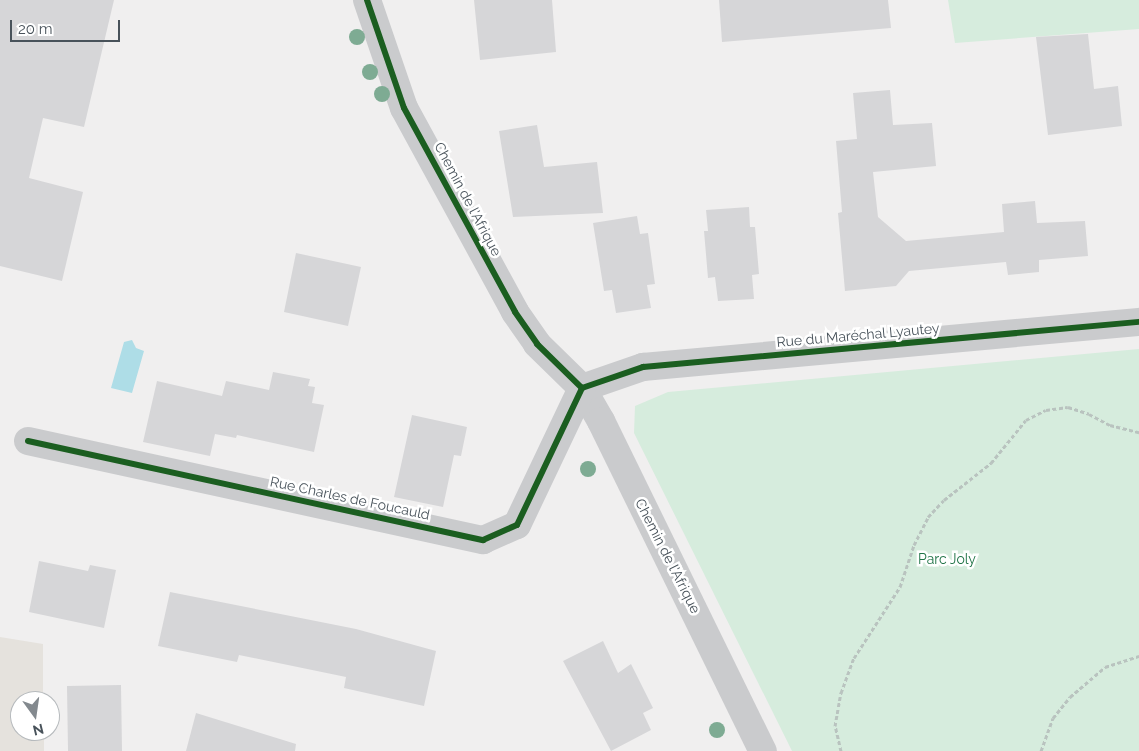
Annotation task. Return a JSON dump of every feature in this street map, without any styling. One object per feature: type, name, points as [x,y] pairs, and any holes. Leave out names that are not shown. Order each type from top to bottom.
[{"type":"street","name":"Chemin de l'Afrique","points":[[367,0],[404,108],[515,312],[538,344],[582,388],[763,751]]},
{"type":"street","name":"Rue du Maréchal Lyautey","points":[[582,388],[643,367],[1139,322]]},
{"type":"street","name":"Rue Charles de Foucauld","points":[[28,441],[483,540],[517,525],[582,388]]},
{"type":"path","points":[[841,751],[835,726],[841,693],[854,658],[900,587],[914,545],[928,517],[944,500],[991,463],[1026,420],[1046,410],[1068,408],[1089,414],[1110,425],[1139,432]]},
{"type":"path","points":[[1041,751],[1053,718],[1070,697],[1105,667],[1139,656]]},
{"type":"shaded area","points":[[0,637],[43,644],[43,691],[10,691],[10,741],[44,741],[44,751],[0,751]]},
{"type":"green space","points":[[948,0],[1139,0],[1139,29],[955,43]]},
{"type":"green space","name":"Parc Joly","points":[[1139,349],[1139,751],[792,751],[634,433],[635,406],[668,392]]},
{"type":"water","points":[[132,340],[136,348],[144,351],[132,393],[111,388],[124,342]]},
{"type":"building","points":[[0,0],[114,0],[84,127],[43,118],[29,178],[83,192],[62,281],[0,266]]},
{"type":"building","points":[[474,0],[552,0],[556,52],[480,60]]},
{"type":"building","points":[[719,0],[888,0],[891,28],[722,42]]},
{"type":"building","points":[[1088,34],[1094,89],[1118,86],[1122,126],[1048,135],[1036,37]]},
{"type":"building","points":[[890,90],[893,125],[932,123],[936,166],[873,172],[878,217],[906,241],[1004,232],[1002,204],[1035,201],[1037,223],[1085,221],[1088,256],[1039,260],[1039,272],[1008,275],[1006,262],[909,271],[896,286],[845,291],[838,213],[842,212],[836,141],[857,139],[853,93]]},
{"type":"building","points":[[537,125],[544,167],[597,162],[603,213],[513,217],[499,131]]},
{"type":"building","points":[[749,207],[750,227],[755,227],[759,274],[752,275],[754,299],[718,301],[715,277],[708,278],[704,231],[708,231],[706,210]]},
{"type":"building","points":[[637,216],[640,234],[648,233],[655,284],[647,285],[651,308],[616,313],[612,290],[604,291],[593,223]]},
{"type":"building","points":[[296,253],[361,267],[348,326],[284,312]]},
{"type":"building","points":[[273,372],[310,379],[308,386],[315,387],[312,403],[324,405],[314,452],[237,435],[236,438],[215,434],[210,456],[143,442],[157,381],[222,396],[226,381],[269,390]]},
{"type":"building","points":[[412,415],[467,427],[461,456],[454,455],[443,507],[394,497]]},
{"type":"building","points":[[39,561],[88,571],[90,565],[116,570],[104,628],[29,612]]},
{"type":"building","points":[[170,592],[356,629],[436,651],[424,706],[344,688],[346,677],[239,655],[237,662],[158,646]]},
{"type":"building","points":[[603,641],[618,673],[631,664],[653,708],[643,713],[651,730],[611,751],[563,661]]},
{"type":"building","points":[[121,685],[122,751],[68,751],[67,686]]},
{"type":"building","points":[[196,713],[296,744],[295,751],[186,751]]},
{"type":"cycle path","points":[[367,0],[404,108],[515,312],[537,344],[582,388]]},
{"type":"cycle path","points":[[582,388],[643,367],[1139,322]]},
{"type":"cycle path","points":[[28,441],[483,540],[517,525],[582,388]]}]
